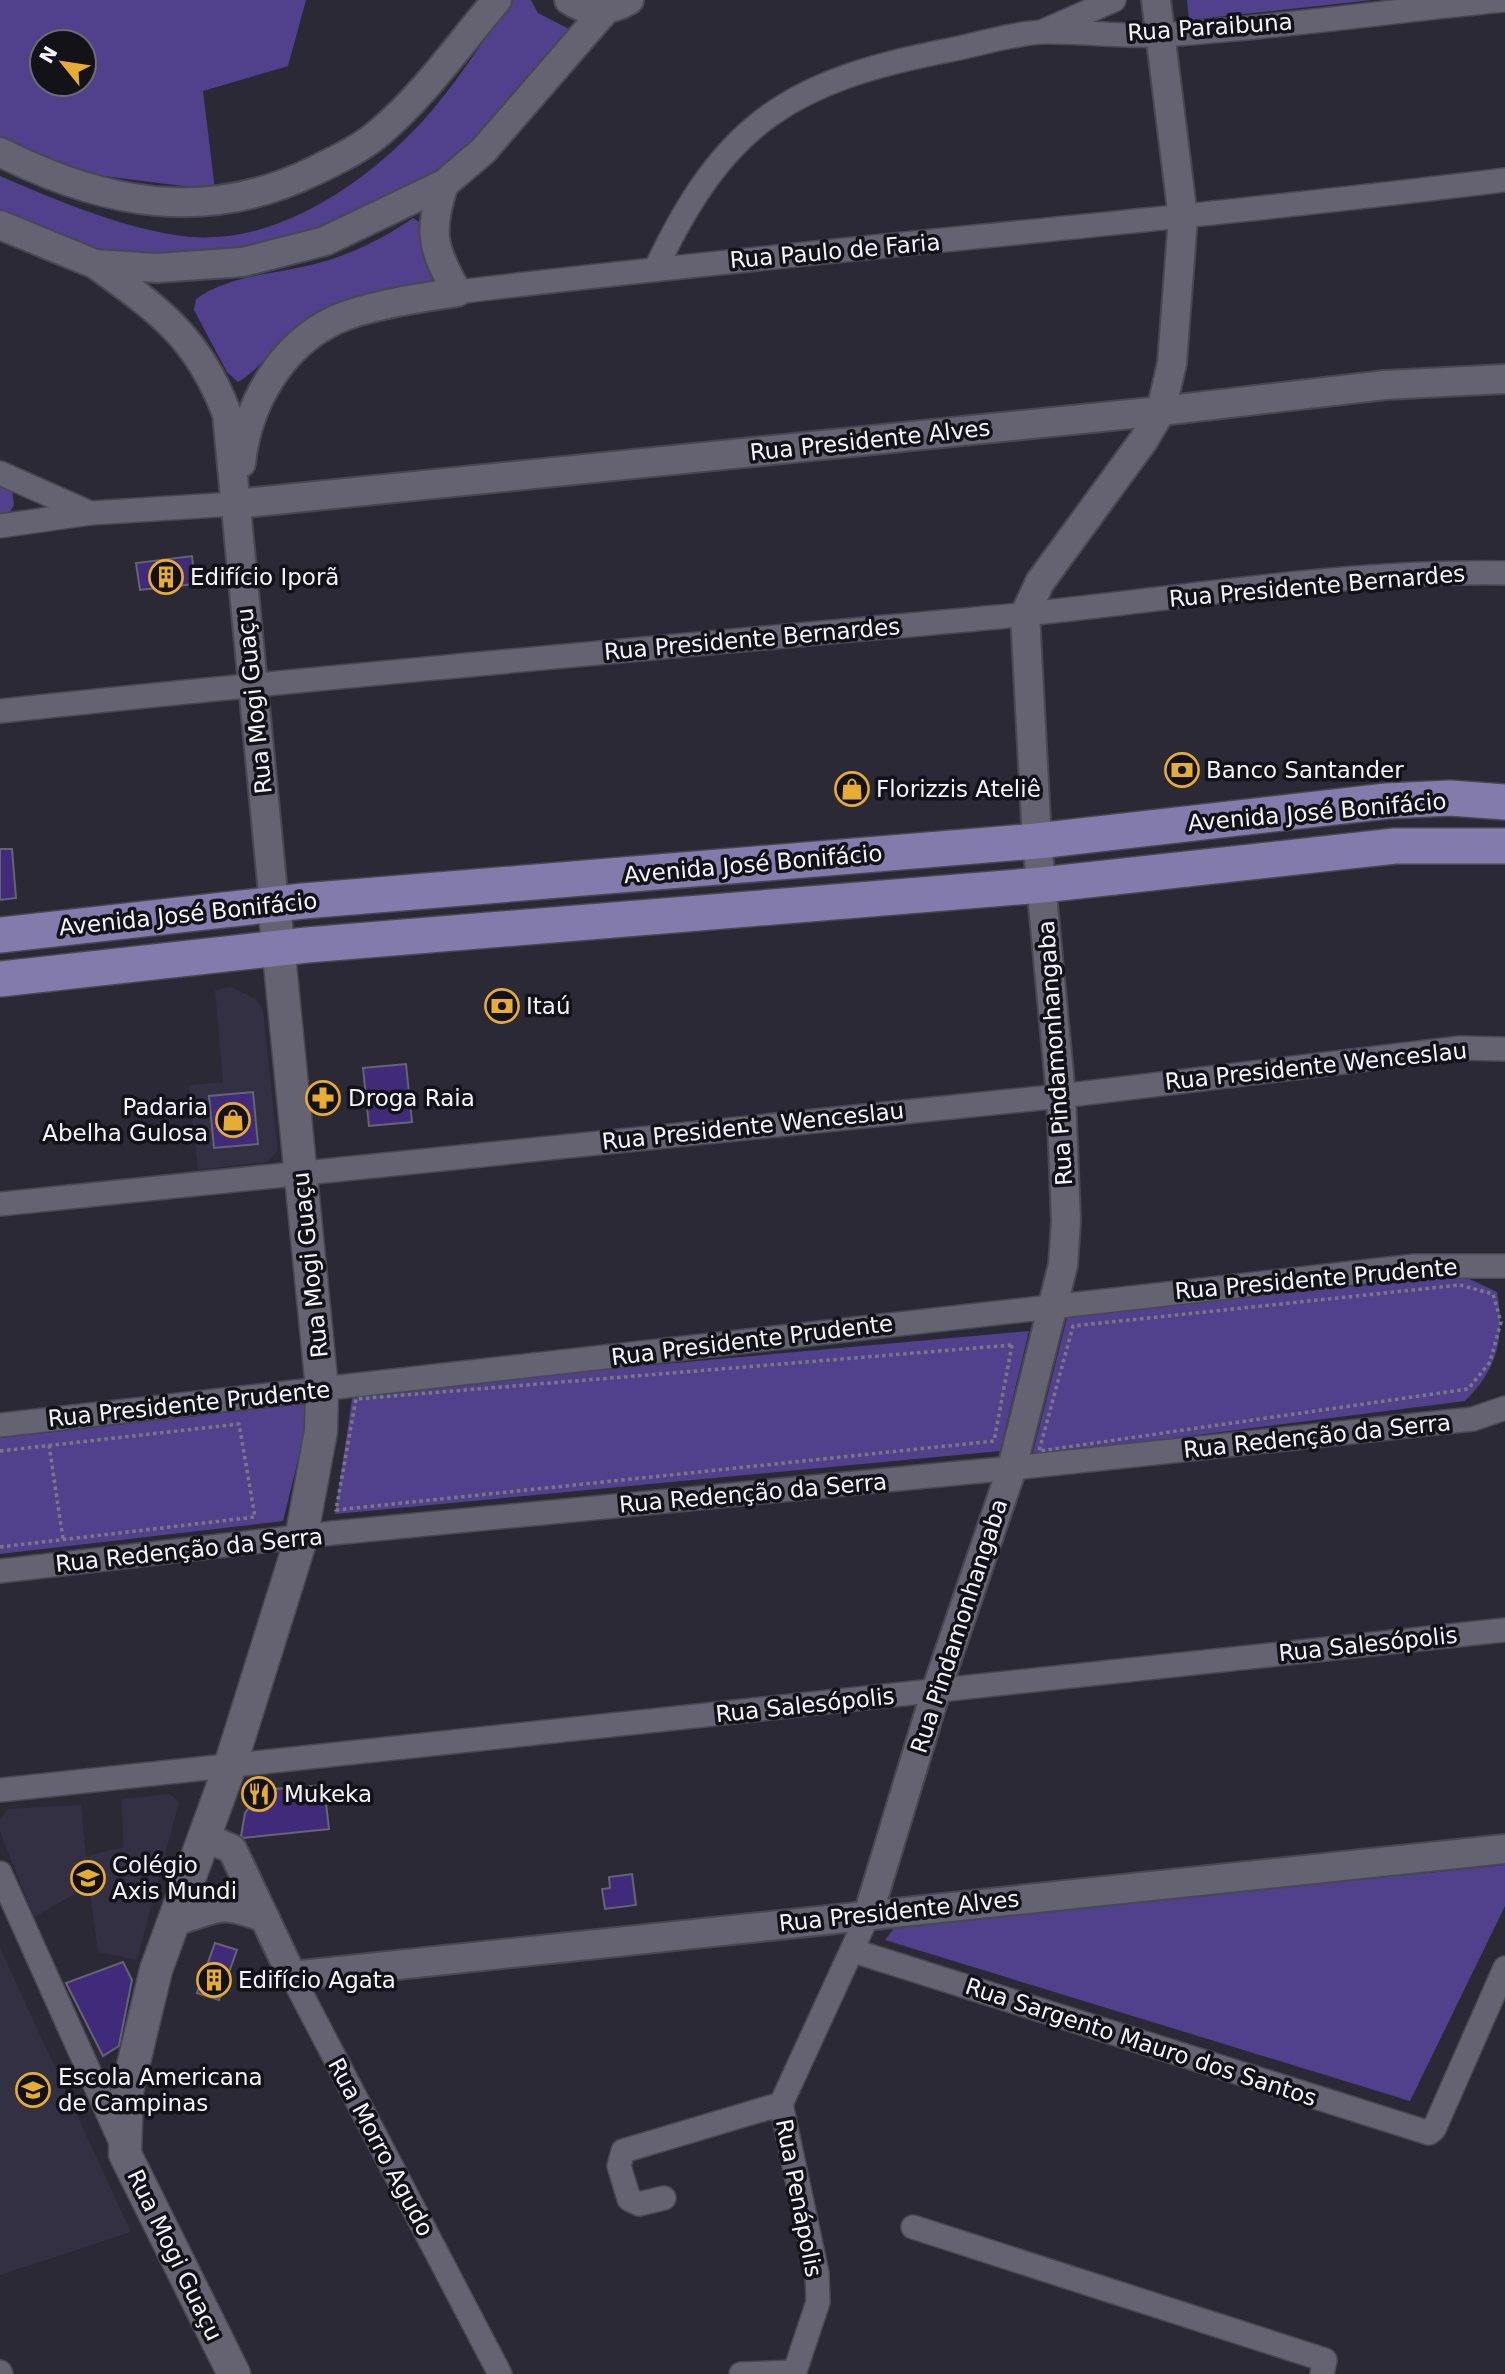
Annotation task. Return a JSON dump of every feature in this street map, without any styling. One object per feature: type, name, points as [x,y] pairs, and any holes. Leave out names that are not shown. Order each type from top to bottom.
[{"type":"main road","name":"Avenida José Bonifácio","points":[[0,935],[274,904],[1037,841],[1387,801],[1450,798],[1505,802]]},
{"type":"main road","name":"Avenida José Bonifácio","points":[[0,979],[279,948],[1042,885],[1395,846],[1505,846]]},
{"type":"main road","name":"Rua Mogi Guaçu","points":[[234,2374],[125,2154],[113,2095],[230,1766],[301,1539],[321,1431],[322,1389],[274,904]]},
{"type":"street","points":[[0,152],[51,177],[129,199],[170,203],[210,202],[245,197],[286,185],[343,157],[378,134],[409,105],[497,0]]},
{"type":"street","points":[[569,0],[588,9],[617,5]]},
{"type":"street","name":"Rua Paraibuna","points":[[1041,32],[1114,0]]},
{"type":"street","name":"Rua Pindamonhangaba","points":[[776,2105],[853,1951],[868,1915],[936,1691],[1012,1468],[1063,1265],[1066,1221],[1060,1096],[1037,841],[1025,614],[1040,582],[1143,441],[1161,411],[1175,340],[1183,218],[1156,0]]},
{"type":"street","name":"Rua Paraibuna","points":[[656,268],[680,217],[713,168],[759,121],[792,99],[850,75],[905,58],[1041,32],[1160,35],[1504,0]]},
{"type":"street","points":[[95,264],[157,268],[243,262],[324,241],[444,184],[483,151],[547,78],[617,5]]},
{"type":"street","name":"Rua Paulo de Faria","points":[[235,504],[247,428],[260,394],[293,350],[334,321],[457,292],[656,268],[1183,218],[1505,180]]},
{"type":"street","points":[[444,184],[433,215],[435,249],[457,292]]},
{"type":"street","points":[[0,225],[95,264],[154,306],[189,341],[216,387],[230,395],[245,398],[260,394]]},
{"type":"street","name":"Rua Presidente Alves","points":[[235,504],[1161,411],[1385,385],[1505,379]]},
{"type":"street","name":"Rua Mogi Guaçu","points":[[216,387],[226,414],[274,904]]},
{"type":"street","points":[[0,472],[90,513]]},
{"type":"street","points":[[0,526],[90,513],[235,504]]},
{"type":"street","name":"Rua Presidente Bernardes","points":[[0,711],[253,684],[1025,614],[1357,579],[1447,572],[1505,573]]},
{"type":"street","name":"Rua Presidente Wenceslau","points":[[0,1204],[301,1171],[1060,1096],[1460,1048],[1505,1049]]},
{"type":"street","name":"Rua Presidente Prudente","points":[[0,1425],[1415,1266],[1501,1267]]},
{"type":"street","name":"Rua Redenção da Serra","points":[[0,1571],[1473,1419],[1502,1407]]},
{"type":"street","name":"Rua Salesópolis","points":[[0,1790],[1505,1630]]},
{"type":"street","name":"Rua Morro Agudo","points":[[205,1837],[232,1849],[292,1976],[500,2374]]},
{"type":"street","name":"Rua Presidente Alves","points":[[292,1976],[1505,1849]]},
{"type":"street","points":[[0,1873],[113,2095]]},
{"type":"street","points":[[175,1921],[218,1906],[232,1905],[265,1918]]},
{"type":"street","name":"Rua Sargento Mauro dos Santos","points":[[853,1951],[1429,2133],[1434,2129],[1505,1968]]},
{"type":"street","points":[[664,2198],[639,2204],[629,2199],[619,2166],[623,2151],[776,2105]]},
{"type":"street","name":"Rua Penápolis","points":[[776,2105],[817,2273],[818,2302],[795,2373]]},
{"type":"street","points":[[913,2227],[1323,2367]]},
{"type":"street","points":[[741,2374],[795,2373]]},
{"type":"path","points":[[1460,1285],[1493,1294],[1501,1322],[1490,1362],[1468,1389],[1038,1451],[1073,1326],[1460,1285]]},
{"type":"path","points":[[1012,1346],[994,1441],[336,1510],[356,1399],[1012,1346]]},
{"type":"path","points":[[0,1451],[239,1424],[254,1517],[0,1547]]},
{"type":"path","points":[[49,1445],[63,1539]]},
{"type":"shaded area","points":[[0,0],[306,0],[288,66],[203,91],[215,190],[79,173],[0,138]]},
{"type":"shaded area","points":[[513,0],[531,0],[538,13],[571,30],[453,162],[308,240],[137,265],[0,211],[0,176],[108,218],[175,235],[210,237],[244,233],[278,223],[341,191],[397,147],[446,94]]},
{"type":"shaded area","points":[[1187,0],[1372,0],[1189,20]]},
{"type":"shaded area","points":[[413,218],[424,225],[437,276],[416,288],[368,295],[345,302],[302,328],[238,382],[227,372],[194,310],[196,299],[238,280],[341,256],[390,233]]},
{"type":"shaded area","points":[[0,484],[12,490],[14,505],[7,518],[0,519]]},
{"type":"shaded area","points":[[231,987],[256,999],[263,1010],[278,1150],[268,1162],[198,1170],[189,1085],[223,1082],[215,990]]},
{"type":"shaded area","points":[[1463,1276],[1497,1292],[1500,1323],[1492,1364],[1465,1401],[1032,1456],[1068,1314]]},
{"type":"shaded area","points":[[1029,1331],[1000,1451],[335,1514],[353,1392]]},
{"type":"shaded area","points":[[312,1403],[283,1521],[0,1554],[0,1438]]},
{"type":"shaded area","name":"Colégio Axis Mundi","points":[[170,1794],[179,1802],[137,1960],[98,1952],[89,1886],[34,1917],[0,1832],[0,1820],[8,1809],[81,1805],[86,1856],[124,1847],[121,1799]]},
{"type":"shaded area","points":[[1505,1865],[1505,1906],[1410,2101],[885,1940],[895,1927]]},
{"type":"shaded area","name":"Escola Americana de Campinas","points":[[0,1948],[131,2232],[0,2275]]},
{"type":"building","name":"Edifício Iporã","points":[[192,556],[195,584],[140,590],[136,563]]},
{"type":"building","points":[[0,849],[12,849],[16,898],[0,900]]},
{"type":"building","points":[[406,1064],[412,1122],[369,1126],[363,1068]]},
{"type":"building","name":"Padaria Abelha Gulosa","points":[[253,1092],[258,1144],[214,1148],[209,1096]]},
{"type":"building","points":[[324,1785],[329,1829],[243,1838],[241,1836],[245,1813],[262,1790]]},
{"type":"building","points":[[632,1874],[636,1905],[605,1909],[602,1889],[610,1888],[609,1877]]},
{"type":"building","name":"Edifício Agata","points":[[215,1943],[237,1950],[219,2000],[197,1993]]},
{"type":"building","points":[[123,1962],[132,1980],[119,2046],[103,2056],[66,1983]]},
{"type":"place","name":"Edifício Iporã","points":[[166,577]]},
{"type":"place","name":"Banco Santander","points":[[1182,770]]},
{"type":"place","name":"Florizzis Ateliê","points":[[852,789]]},
{"type":"place","name":"Itaú","points":[[502,1006]]},
{"type":"place","name":"Droga Raia","points":[[323,1098]]},
{"type":"place","name":"Padaria Abelha Gulosa","points":[[233,1120]]},
{"type":"place","name":"Mukeka","points":[[259,1794]]},
{"type":"place","name":"Colégio Axis Mundi","points":[[88,1878]]},
{"type":"place","name":"Edifício Agata","points":[[214,1980]]},
{"type":"place","name":"Escola Americana de Campinas","points":[[33,2090]]}]
